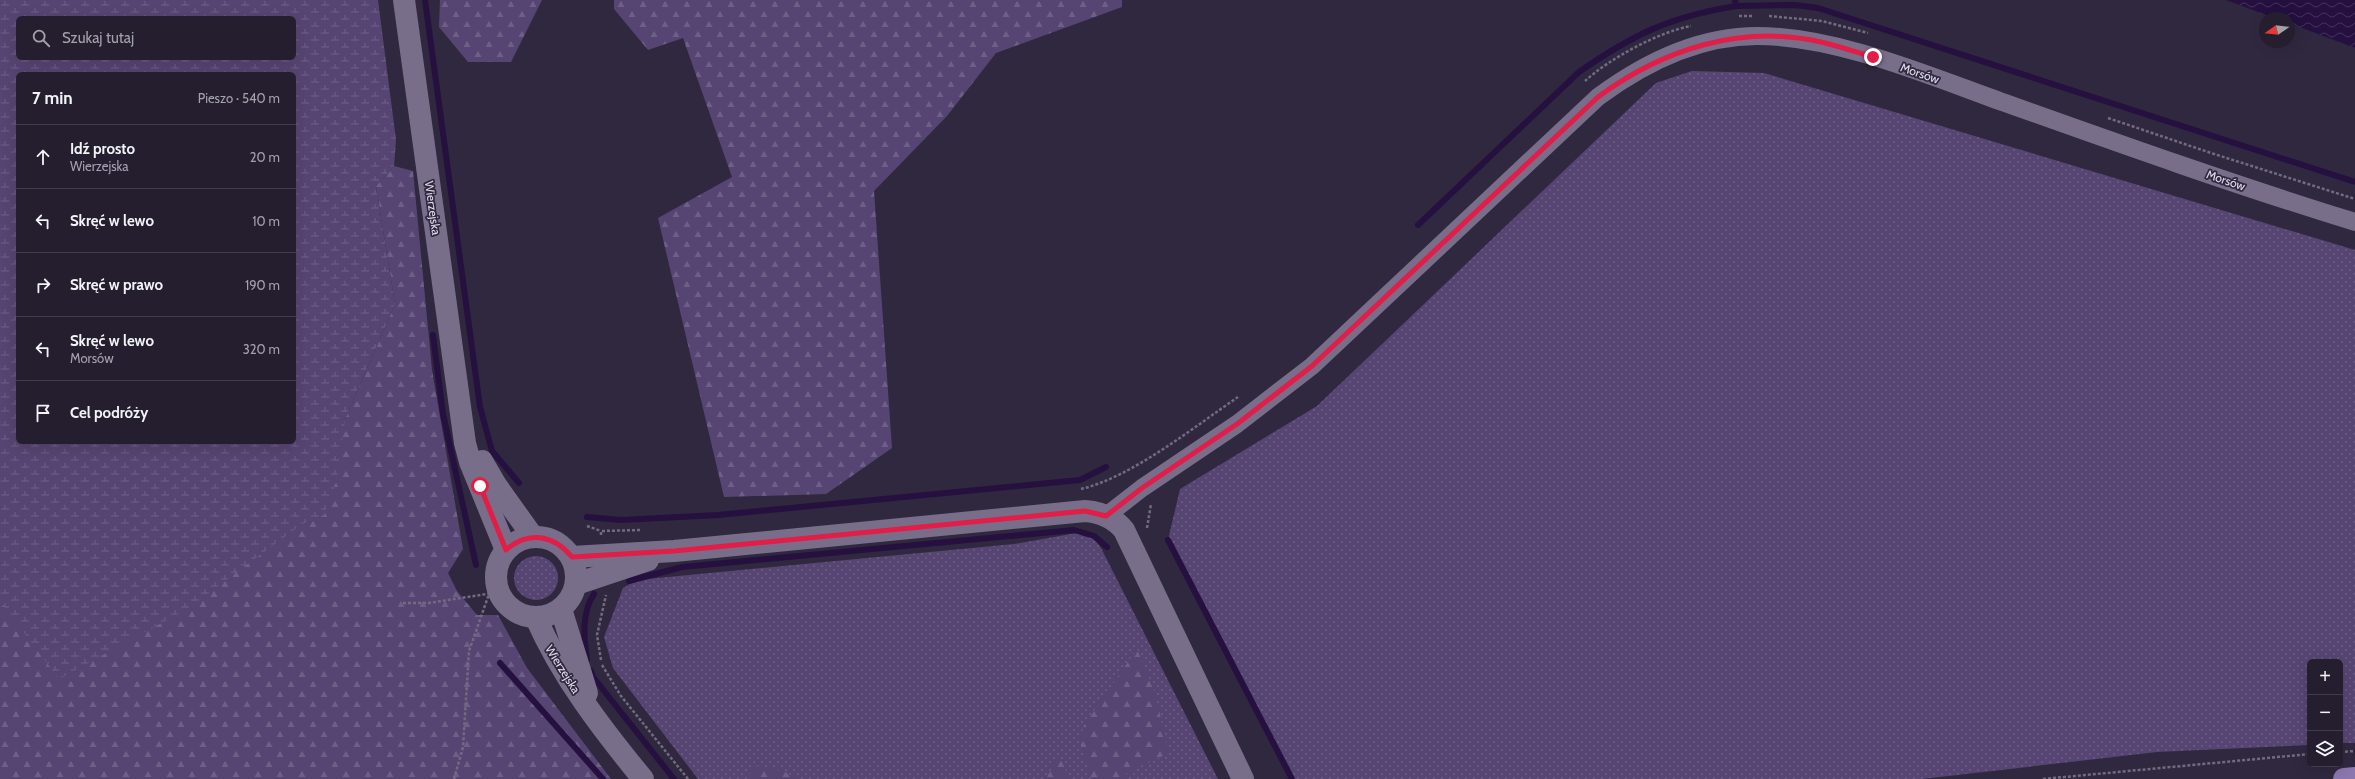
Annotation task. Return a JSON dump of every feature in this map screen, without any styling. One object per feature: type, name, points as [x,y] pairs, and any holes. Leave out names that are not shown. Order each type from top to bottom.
[{"type":"main road","points":[[2344,779],[2355,778]]},
{"type":"street","name":"Wierzejska","points":[[404,0],[462,416],[470,462],[506,550]]},
{"type":"street","name":"Morsów","points":[[1106,516],[1142,488],[1237,424],[1312,366],[1598,97],[1645,65],[1704,44],[1757,36],[1820,42],[1873,57],[2157,157],[2355,222]]},
{"type":"street","name":"Wierzejska","points":[[462,416],[478,453],[496,485],[532,537]]},
{"type":"street","points":[[572,557],[606,564],[674,551],[1085,511],[1106,516],[1117,522],[1124,530],[1243,779]]},
{"type":"street","points":[[532,537],[555,541],[572,557],[576,568],[576,584],[569,601],[561,609],[550,616],[536,618],[524,616],[514,611],[494,593],[496,570],[506,550],[514,543],[532,537]]},
{"type":"street","points":[[576,584],[606,564]]},
{"type":"street","name":"Wierzejska","points":[[561,609],[595,716]]},
{"type":"street","name":"Wierzejska","points":[[536,618],[548,646],[595,716],[643,779]]},
{"type":"path","points":[[1732,18],[1759,16]]},
{"type":"path","points":[[1766,16],[1822,21],[1870,34]]},
{"type":"path","points":[[1582,84],[1593,74],[1633,50],[1669,32],[1693,25]]},
{"type":"path","points":[[2107,117],[2211,153],[2355,198]]},
{"type":"path","points":[[1075,490],[1098,484],[1130,469],[1240,396]]},
{"type":"path","points":[[587,526],[601,531],[645,530]]},
{"type":"path","points":[[601,531],[609,585],[597,635],[602,666],[621,696],[688,779]]},
{"type":"path","points":[[403,603],[429,603],[494,593]]},
{"type":"path","points":[[454,779],[463,747],[469,651],[494,593]]},
{"type":"path","points":[[2343,752],[2355,751]]},
{"type":"path","points":[[2043,779],[2307,754]]},
{"type":"green space","points":[[0,0],[16,16],[16,60],[18,60],[18,72],[16,72],[16,444],[296,444],[296,441],[345,419],[395,304],[376,186],[394,166],[413,171],[432,370],[463,549],[448,573],[457,591],[477,615],[498,615],[527,668],[611,779],[0,779]]},
{"type":"green space","points":[[0,0],[378,0],[396,140],[394,166],[376,186],[395,304],[345,419],[337,480],[324,515],[302,524],[187,609],[59,679],[0,601]]},
{"type":"green space","points":[[440,0],[542,0],[511,62],[468,62],[439,27]]},
{"type":"green space","points":[[614,0],[1122,0],[1122,7],[996,53],[947,116],[874,191],[892,448],[826,494],[724,497],[658,218],[732,177],[683,38],[648,50],[614,9]]},
{"type":"green space","points":[[1692,71],[1764,73],[2355,250],[2355,743],[2343,743],[2343,659],[2307,659],[2307,745],[2157,752],[1922,779],[1292,779],[1168,540],[1180,489],[1317,406],[1656,83]]},
{"type":"green space","points":[[1088,531],[1101,548],[1218,779],[698,779],[613,668],[604,637],[623,588],[637,580],[1014,544]]},
{"type":"green space","points":[[532,556],[540,556],[552,562],[558,574],[558,582],[552,594],[540,600],[532,600],[520,594],[514,582],[514,574],[520,562]]},
{"type":"green space","points":[[1137,649],[1154,689],[1169,753],[1126,773],[1127,779],[1091,779],[1079,740],[1084,725]]},
{"type":"green space","points":[[1059,754],[1070,779],[1046,779]]},
{"type":"green space","points":[[756,766],[782,770],[797,779],[751,779],[748,776]]},
{"type":"water","points":[[2226,0],[2355,0],[2355,48],[2295,25],[2295,12],[2259,12]]},
{"type":"waterway","points":[[425,0],[480,407],[492,451],[519,483]]},
{"type":"waterway","points":[[1735,0],[1736,6],[1795,5],[1818,8],[2355,182]]},
{"type":"waterway","points":[[1418,225],[1579,72],[1617,47],[1653,29],[1712,10],[1736,6]]},
{"type":"waterway","points":[[433,335],[443,414],[476,565]]},
{"type":"waterway","points":[[587,517],[621,520],[718,515],[1080,480],[1106,467]]},
{"type":"waterway","points":[[629,581],[682,567],[1074,530],[1094,536],[1107,547]]},
{"type":"waterway","points":[[1168,540],[1292,779]]},
{"type":"waterway","points":[[587,660],[584,626],[587,609],[594,594]]},
{"type":"waterway","points":[[500,663],[603,779]]},
{"type":"waterway","points":[[591,671],[593,677],[674,779]]},
{"type":"route","points":[[480,486],[506,550],[514,543],[523,539],[544,537],[555,541],[572,557],[674,551],[934,527],[1085,511],[1106,516],[1142,488],[1195,454],[1237,424],[1312,366],[1598,97],[1645,65],[1704,44],[1757,36],[1820,42],[1873,57]]}]
